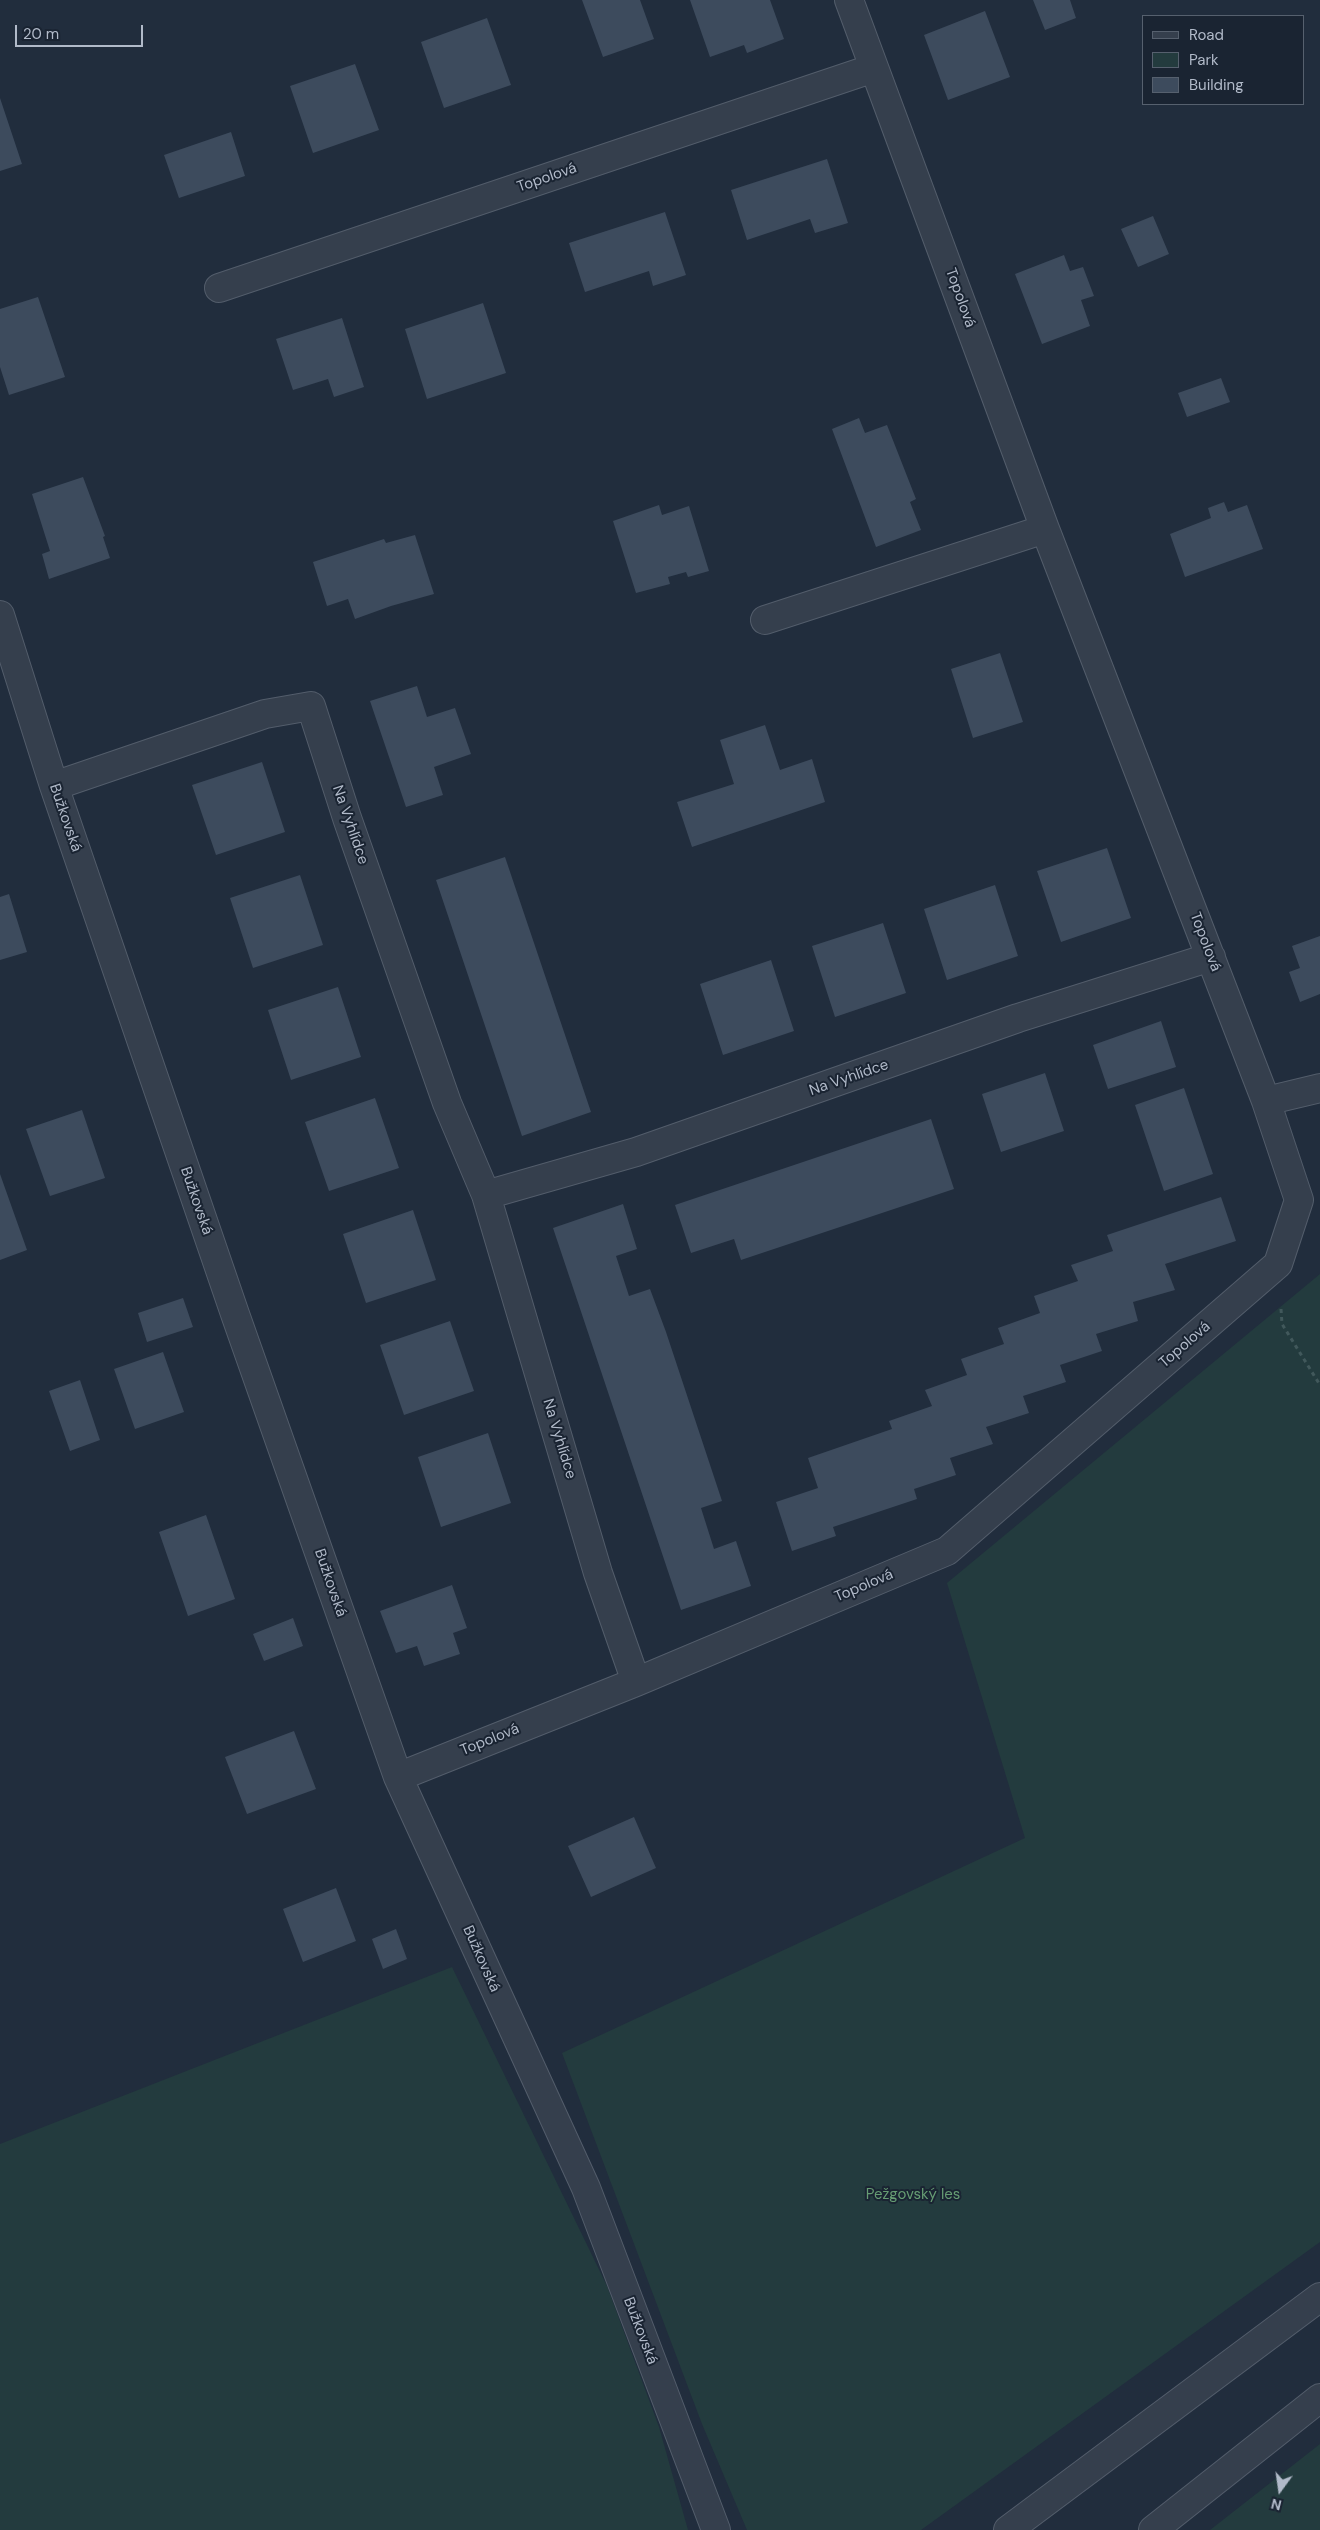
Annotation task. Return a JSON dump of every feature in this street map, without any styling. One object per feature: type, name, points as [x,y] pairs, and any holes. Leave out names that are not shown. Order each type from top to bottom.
[{"type":"street","name":"Topolová","points":[[398,1776],[636,1682],[947,1552],[1278,1264],[1299,1200],[1266,1101],[1045,529],[849,0]]},
{"type":"street","name":"Topolová","points":[[219,288],[874,68]]},
{"type":"street","points":[[765,620],[1045,529]]},
{"type":"street","name":"Bužkovská","points":[[0,615],[54,786],[235,1314],[398,1776],[586,2188],[716,2530]]},
{"type":"street","name":"Na Vyhlídce","points":[[54,786],[265,714],[311,706],[347,818],[447,1103],[486,1195],[598,1573],[636,1682]]},
{"type":"street","name":"Na Vyhlídce","points":[[486,1195],[636,1152],[1018,1018],[1211,957]]},
{"type":"street","points":[[1266,1101],[1320,1088]]},
{"type":"street","points":[[1008,2530],[1320,2297]]},
{"type":"street","points":[[1153,2530],[1320,2398]]},
{"type":"path","points":[[1278,1264],[1282,1324],[1320,1385]]},
{"type":"green space","name":"Pežgovský les","points":[[1320,1274],[1320,2242],[921,2530],[747,2530],[702,2424],[562,2053],[1025,1838],[947,1583]]},
{"type":"green space","points":[[452,1967],[607,2286],[659,2427],[688,2530],[0,2530],[0,2144]]},
{"type":"green space","points":[[1320,2444],[1320,2530],[1210,2530]]},
{"type":"building","points":[[582,0],[640,0],[654,39],[603,57]]},
{"type":"building","points":[[690,0],[770,0],[784,39],[747,53],[744,45],[710,57]]},
{"type":"building","points":[[1033,0],[1070,0],[1076,18],[1045,30]]},
{"type":"building","points":[[985,11],[1010,77],[948,100],[924,35]]},
{"type":"building","points":[[487,18],[511,85],[444,108],[421,42]]},
{"type":"building","points":[[355,64],[379,130],[313,153],[290,86]]},
{"type":"building","points":[[0,98],[22,164],[0,171]]},
{"type":"building","points":[[231,132],[245,176],[179,198],[164,155]]},
{"type":"building","points":[[827,159],[848,223],[815,233],[810,219],[747,240],[731,190]]},
{"type":"building","points":[[665,212],[686,275],[653,286],[649,271],[585,292],[569,243]]},
{"type":"building","points":[[1153,216],[1169,254],[1138,267],[1121,229]]},
{"type":"building","points":[[1064,255],[1070,271],[1083,267],[1094,296],[1081,300],[1090,326],[1042,344],[1015,274]]},
{"type":"building","points":[[38,297],[65,377],[9,395],[0,367],[0,309]]},
{"type":"building","points":[[483,303],[506,373],[427,399],[405,329]]},
{"type":"building","points":[[342,318],[364,387],[334,397],[328,379],[293,390],[276,339]]},
{"type":"building","points":[[1221,378],[1230,402],[1187,417],[1178,393]]},
{"type":"building","points":[[859,418],[865,433],[887,425],[916,499],[910,502],[921,530],[876,547],[832,429]]},
{"type":"building","points":[[83,477],[105,536],[103,537],[110,558],[49,579],[42,554],[50,551],[32,494]]},
{"type":"building","points":[[1224,502],[1228,512],[1247,505],[1263,549],[1185,577],[1170,534],[1211,518],[1208,508]]},
{"type":"building","points":[[659,505],[662,515],[689,506],[709,571],[688,577],[686,572],[668,577],[670,584],[636,593],[613,521]]},
{"type":"building","points":[[415,535],[434,594],[391,606],[355,619],[348,599],[327,606],[313,562],[384,539],[386,543]]},
{"type":"building","points":[[1000,653],[1023,722],[973,738],[951,669]]},
{"type":"building","points":[[417,686],[427,717],[455,708],[471,754],[434,767],[443,795],[406,807],[370,701]]},
{"type":"building","points":[[765,725],[780,770],[812,759],[825,802],[692,847],[677,802],[734,784],[720,740]]},
{"type":"building","points":[[262,762],[285,832],[216,855],[192,785]]},
{"type":"building","points":[[1107,848],[1131,918],[1061,942],[1037,871]]},
{"type":"building","points":[[505,857],[591,1112],[522,1136],[436,880]]},
{"type":"building","points":[[300,875],[323,945],[253,968],[230,898]]},
{"type":"building","points":[[995,885],[1018,956],[947,980],[924,909]]},
{"type":"building","points":[[9,894],[27,952],[0,960],[0,897]]},
{"type":"building","points":[[883,923],[906,993],[835,1017],[812,946]]},
{"type":"building","points":[[1320,936],[1320,994],[1300,1002],[1289,972],[1300,968],[1292,946]]},
{"type":"building","points":[[771,960],[794,1031],[723,1055],[700,984]]},
{"type":"building","points":[[338,987],[361,1057],[291,1080],[268,1010]]},
{"type":"building","points":[[1161,1021],[1176,1067],[1108,1089],[1093,1045]]},
{"type":"building","points":[[1045,1073],[1064,1131],[1001,1152],[982,1094]]},
{"type":"building","points":[[1184,1088],[1213,1174],[1164,1191],[1135,1105]]},
{"type":"building","points":[[375,1098],[399,1168],[329,1191],[305,1122]]},
{"type":"building","points":[[82,1110],[105,1178],[50,1196],[26,1129]]},
{"type":"building","points":[[931,1119],[954,1189],[741,1260],[734,1239],[691,1253],[675,1205]]},
{"type":"building","points":[[0,1174],[27,1250],[0,1260]]},
{"type":"building","points":[[1221,1197],[1236,1241],[1165,1264],[1175,1290],[1133,1302],[1138,1321],[1096,1334],[1102,1351],[1060,1365],[1066,1382],[1023,1396],[1029,1413],[986,1427],[993,1444],[950,1458],[956,1475],[914,1489],[917,1499],[833,1527],[836,1536],[792,1551],[776,1502],[818,1488],[808,1458],[892,1429],[889,1421],[932,1406],[925,1390],[967,1375],[961,1359],[1004,1344],[998,1328],[1040,1313],[1034,1296],[1078,1281],[1071,1265],[1113,1251],[1107,1235]]},
{"type":"building","points":[[623,1204],[637,1249],[616,1256],[629,1296],[650,1289],[722,1501],[701,1508],[714,1549],[736,1541],[751,1586],[681,1610],[553,1228]]},
{"type":"building","points":[[413,1210],[436,1280],[366,1303],[343,1234]]},
{"type":"building","points":[[183,1298],[193,1327],[147,1342],[138,1313]]},
{"type":"building","points":[[450,1321],[474,1391],[404,1415],[380,1345]]},
{"type":"building","points":[[163,1352],[184,1412],[135,1429],[114,1369]]},
{"type":"building","points":[[80,1380],[100,1440],[70,1451],[49,1391]]},
{"type":"building","points":[[488,1433],[511,1503],[441,1527],[418,1457]]},
{"type":"building","points":[[206,1515],[235,1599],[188,1616],[159,1532]]},
{"type":"building","points":[[452,1585],[467,1628],[453,1633],[460,1654],[424,1666],[417,1646],[396,1653],[380,1611]]},
{"type":"building","points":[[293,1618],[303,1646],[264,1661],[253,1634]]},
{"type":"building","points":[[294,1731],[316,1789],[247,1814],[225,1757]]},
{"type":"building","points":[[634,1817],[656,1868],[591,1897],[568,1846]]},
{"type":"building","points":[[336,1888],[356,1941],[303,1962],[283,1909]]},
{"type":"building","points":[[396,1929],[407,1959],[383,1969],[372,1939]]}]
